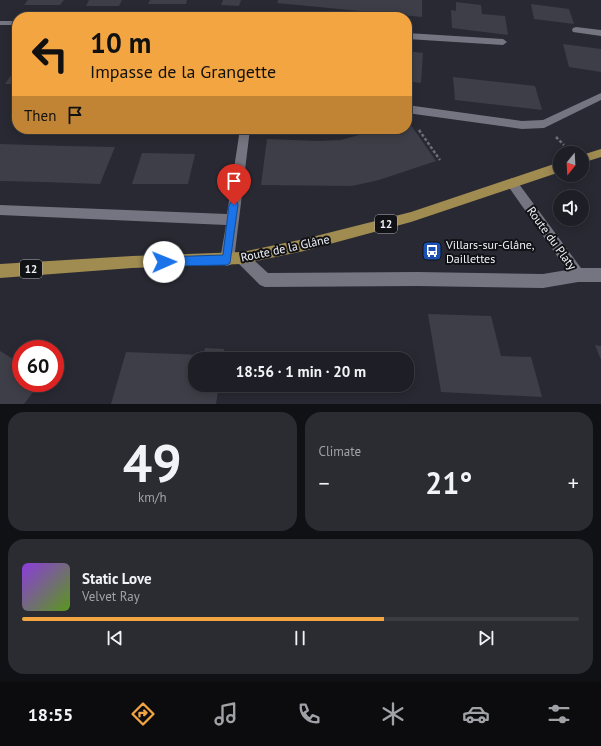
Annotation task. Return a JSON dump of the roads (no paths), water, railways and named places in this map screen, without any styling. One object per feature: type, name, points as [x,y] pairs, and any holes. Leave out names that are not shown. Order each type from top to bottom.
[{"type":"main road","points":[[589,157],[601,153]]},
{"type":"main road","name":"Route de la Glâne","points":[[0,271],[132,262],[227,260],[242,258],[304,246],[410,217],[553,169]]},
{"type":"street","points":[[0,23],[12,23]]},
{"type":"street","points":[[576,30],[601,33]]},
{"type":"street","points":[[412,36],[503,42]]},
{"type":"street","points":[[412,110],[522,125],[544,124],[601,96]]},
{"type":"street","points":[[227,260],[244,134]]},
{"type":"street","name":"Route du Platy","points":[[512,183],[578,275],[601,275]]},
{"type":"street","points":[[0,210],[232,220]]},
{"type":"street","points":[[242,258],[265,280],[417,279],[543,281],[578,275]]},
{"type":"place","name":"Villars-sur-Glâne, Daillettes","points":[[432,251]]}]
